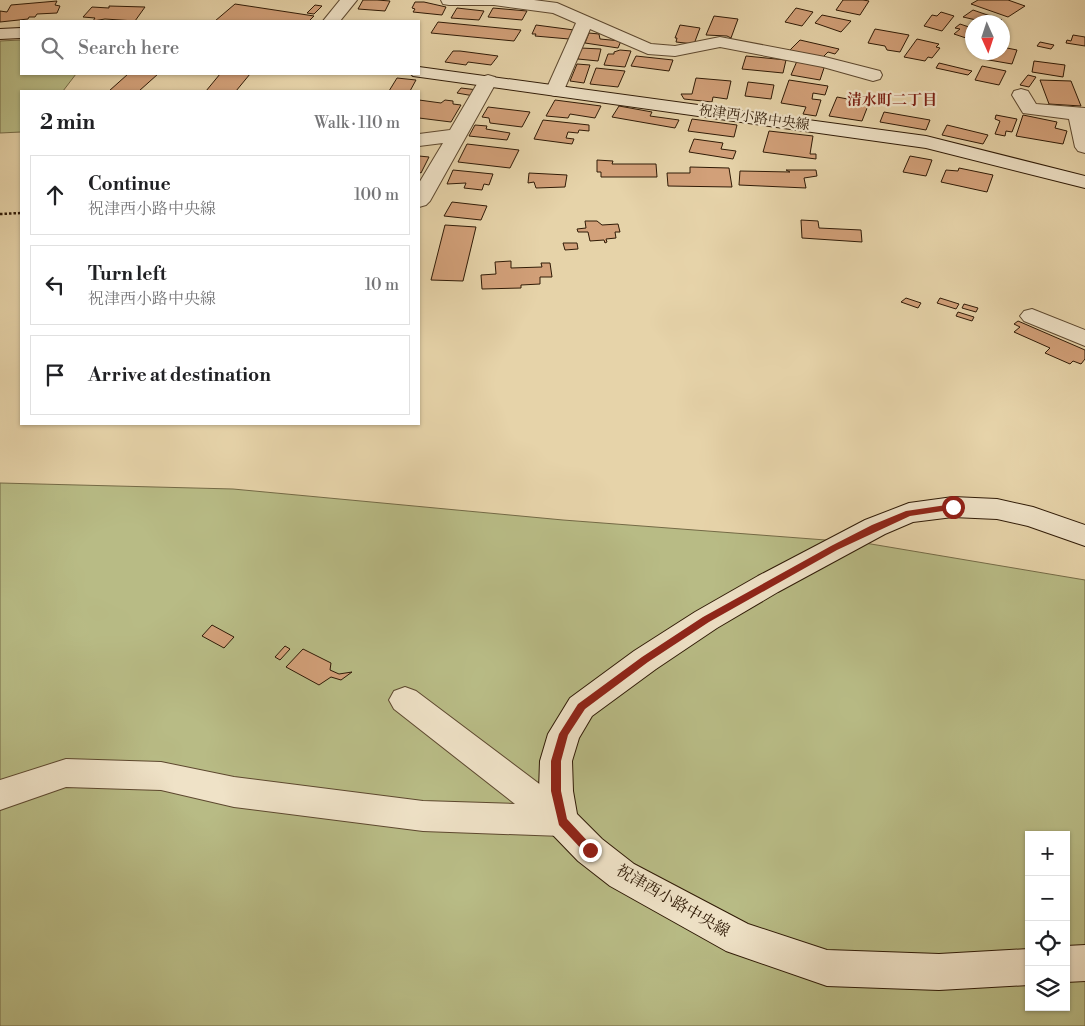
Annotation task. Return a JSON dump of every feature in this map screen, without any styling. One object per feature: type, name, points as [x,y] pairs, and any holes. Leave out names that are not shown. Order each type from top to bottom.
[{"type":"street","points":[[332,20],[349,0]]},
{"type":"street","points":[[449,0],[494,0],[557,8],[648,49],[675,51],[720,42],[825,62],[873,75]]},
{"type":"street","points":[[555,90],[585,21]]},
{"type":"street","points":[[0,34],[20,33]]},
{"type":"street","name":"祝津西小路中央線","points":[[420,72],[926,142],[1083,181]]},
{"type":"street","points":[[420,199],[488,81]]},
{"type":"street","points":[[1021,95],[1030,109],[1082,114],[1085,148]]},
{"type":"street","points":[[420,140],[457,135]]},
{"type":"street","points":[[1032,316],[1085,339]]},
{"type":"street","points":[[0,795],[66,773],[161,776],[234,792],[423,816],[562,822],[556,791],[556,761],[564,734],[582,707],[645,660],[706,620],[768,584],[875,527],[909,513],[953,507],[998,509],[1032,517],[1085,536]]},
{"type":"street","name":"祝津西小路中央線","points":[[405,700],[562,822],[590,850],[622,875],[739,939],[827,968],[939,972],[1025,967]]},
{"type":"street","points":[[1070,964],[1085,963]]},
{"type":"path","points":[[0,214],[20,213]]},
{"type":"green space","points":[[20,40],[20,75],[75,75],[64,90],[20,90],[20,132],[0,133],[0,41]]},
{"type":"green space","points":[[0,483],[233,489],[563,520],[865,543],[1085,580],[1085,1026],[0,1026]]},
{"type":"building","points":[[363,0],[390,1],[385,11],[358,9]]},
{"type":"building","points":[[843,0],[869,1],[860,15],[836,10]]},
{"type":"building","points":[[978,0],[1008,0],[1025,6],[1010,16],[1002,15],[971,4]]},
{"type":"building","points":[[57,1],[55,5],[60,6],[57,13],[37,14],[35,17],[29,17],[28,19],[0,22],[0,11],[7,12],[11,5]]},
{"type":"building","points":[[415,2],[446,7],[442,15],[413,12],[415,9],[412,8]]},
{"type":"building","points":[[235,4],[314,16],[310,20],[216,20]]},
{"type":"building","points":[[315,5],[322,6],[314,14],[307,13]]},
{"type":"building","points":[[109,6],[145,7],[136,20],[94,20],[95,18],[83,17],[92,7],[109,8]]},
{"type":"building","points":[[457,8],[484,11],[479,20],[451,18]]},
{"type":"building","points":[[493,8],[527,11],[522,20],[488,17]]},
{"type":"building","points":[[796,8],[813,12],[802,26],[785,22]]},
{"type":"building","points":[[973,10],[988,15],[966,15]]},
{"type":"building","points":[[941,12],[954,16],[942,31],[924,26],[932,15],[937,16]]},
{"type":"building","points":[[822,15],[851,21],[841,32],[815,23]]},
{"type":"building","points":[[714,16],[738,19],[731,38],[727,36],[706,35]]},
{"type":"building","points":[[438,22],[521,30],[514,41],[431,33]]},
{"type":"building","points":[[960,24],[965,26],[965,38],[954,34],[960,29],[955,28]]},
{"type":"building","points":[[536,25],[574,30],[569,39],[535,36],[536,34],[532,34]]},
{"type":"building","points":[[680,25],[700,28],[694,44],[676,42],[677,38],[675,38]]},
{"type":"building","points":[[875,29],[909,35],[900,52],[887,50],[885,46],[868,43]]},
{"type":"building","points":[[589,33],[599,34],[600,39],[621,41],[618,48],[585,43]]},
{"type":"building","points":[[1073,35],[1085,37],[1085,46],[1066,43],[1067,40],[1071,41]]},
{"type":"building","points":[[917,39],[939,44],[936,47],[940,48],[932,58],[928,57],[925,61],[904,57]]},
{"type":"building","points":[[800,40],[839,49],[835,54],[828,52],[822,58],[789,51]]},
{"type":"building","points":[[1040,42],[1054,45],[1051,49],[1037,46]]},
{"type":"building","points":[[581,48],[601,49],[598,61],[578,59]]},
{"type":"building","points":[[1010,49],[1017,50],[1012,64],[989,60],[1010,60]]},
{"type":"building","points":[[620,50],[631,51],[625,67],[604,65],[608,54],[614,54],[614,52]]},
{"type":"building","points":[[453,51],[498,56],[491,65],[468,62],[466,65],[445,62]]},
{"type":"building","points":[[636,56],[673,60],[669,71],[631,66]]},
{"type":"building","points":[[746,56],[786,60],[783,73],[742,69]]},
{"type":"building","points":[[797,61],[825,65],[820,80],[791,75]]},
{"type":"building","points":[[1034,61],[1065,65],[1063,77],[1032,72]]},
{"type":"building","points":[[939,63],[972,71],[968,75],[936,68]]},
{"type":"building","points":[[577,64],[590,65],[584,83],[570,81]]},
{"type":"building","points":[[982,66],[1006,71],[999,85],[975,80]]},
{"type":"building","points":[[596,68],[625,71],[618,87],[590,84]]},
{"type":"building","points":[[127,75],[157,75],[140,90],[110,90]]},
{"type":"building","points":[[219,75],[249,75],[237,90],[207,90]]},
{"type":"building","points":[[1028,75],[1036,77],[1029,87],[1020,85]]},
{"type":"building","points":[[397,78],[416,80],[411,90],[390,90]]},
{"type":"building","points":[[696,78],[731,81],[727,99],[713,97],[712,102],[684,99],[681,94],[692,94]]},
{"type":"building","points":[[789,80],[828,86],[825,95],[813,93],[812,99],[821,100],[816,116],[803,114],[806,107],[781,103]]},
{"type":"building","points":[[1040,80],[1071,81],[1081,106],[1049,104]]},
{"type":"building","points":[[748,82],[774,85],[771,99],[745,96]]},
{"type":"building","points":[[461,88],[478,90],[474,96],[457,93]]},
{"type":"building","points":[[837,97],[869,103],[862,121],[829,116]]},
{"type":"building","points":[[420,100],[441,103],[445,100],[461,105],[451,122],[420,118]]},
{"type":"building","points":[[555,100],[601,106],[595,118],[570,114],[568,118],[546,116]]},
{"type":"building","points":[[619,106],[652,112],[650,116],[679,120],[675,128],[612,117]]},
{"type":"building","points":[[488,107],[530,112],[522,127],[490,123],[489,118],[482,117]]},
{"type":"building","points":[[884,112],[930,120],[926,130],[880,122]]},
{"type":"building","points":[[996,115],[1017,119],[1012,132],[1006,131],[1005,136],[995,134],[1000,121],[995,119]]},
{"type":"building","points":[[1023,115],[1057,122],[1055,128],[1067,131],[1063,144],[1016,136]]},
{"type":"building","points":[[692,119],[737,125],[734,137],[688,131]]},
{"type":"building","points":[[543,120],[589,125],[589,131],[568,132],[566,138],[574,139],[572,144],[534,139]]},
{"type":"building","points":[[475,125],[487,126],[486,129],[510,133],[507,140],[469,136]]},
{"type":"building","points":[[947,125],[988,135],[983,144],[942,135]]},
{"type":"building","points":[[769,131],[813,136],[810,154],[816,154],[816,159],[763,152]]},
{"type":"building","points":[[694,139],[723,143],[721,149],[736,151],[733,159],[689,152]]},
{"type":"building","points":[[467,144],[519,150],[510,168],[458,162]]},
{"type":"building","points":[[420,156],[429,157],[421,173]]},
{"type":"building","points":[[910,156],[932,160],[926,176],[903,172]]},
{"type":"building","points":[[597,160],[613,161],[612,164],[656,164],[657,177],[601,177],[601,172],[597,172]]},
{"type":"building","points":[[690,167],[729,168],[732,187],[668,186],[667,173],[690,173]]},
{"type":"building","points":[[959,168],[993,175],[987,192],[941,182],[946,170],[958,171]]},
{"type":"building","points":[[453,170],[493,174],[489,185],[484,184],[482,190],[464,188],[466,183],[447,184]]},
{"type":"building","points":[[786,170],[816,170],[817,176],[804,178],[806,188],[739,185],[740,171],[790,172]]},
{"type":"building","points":[[529,173],[567,175],[565,187],[536,188],[534,182],[528,183]]},
{"type":"building","points":[[452,202],[487,206],[481,220],[444,216]]},
{"type":"building","points":[[801,220],[818,221],[819,228],[861,230],[862,242],[802,238]]},
{"type":"building","points":[[585,221],[597,221],[602,225],[618,224],[620,232],[615,232],[616,238],[606,239],[607,242],[605,243],[604,240],[590,241],[588,232],[578,232],[577,229],[586,228]]},
{"type":"building","points":[[445,225],[476,227],[463,281],[431,280]]},
{"type":"building","points":[[563,243],[577,243],[578,249],[565,250]]},
{"type":"building","points":[[511,261],[511,268],[542,267],[541,263],[550,263],[552,277],[540,277],[540,284],[521,285],[521,288],[482,289],[481,275],[496,274],[495,262]]},
{"type":"building","points":[[906,298],[921,303],[918,308],[901,302]]},
{"type":"building","points":[[940,298],[959,304],[956,309],[937,303]]},
{"type":"building","points":[[964,304],[978,308],[976,312],[962,308]]},
{"type":"building","points":[[958,312],[974,317],[972,321],[956,316]]},
{"type":"building","points":[[1018,321],[1085,350],[1085,359],[1081,364],[1073,361],[1070,364],[1045,353],[1050,348],[1014,332],[1020,327],[1014,324]]},
{"type":"building","points":[[212,625],[234,637],[224,648],[202,636]]},
{"type":"building","points":[[285,646],[290,649],[280,660],[275,657]]},
{"type":"building","points":[[303,649],[331,663],[330,670],[339,674],[352,672],[341,680],[331,677],[319,685],[286,667]]},
{"type":"district","name":"清水町二丁目","points":[[892,100]]},
{"type":"route","points":[[590,850],[562,822],[556,791],[556,761],[564,734],[582,707],[645,660],[706,620],[834,548],[875,527],[909,513],[953,507]]}]
